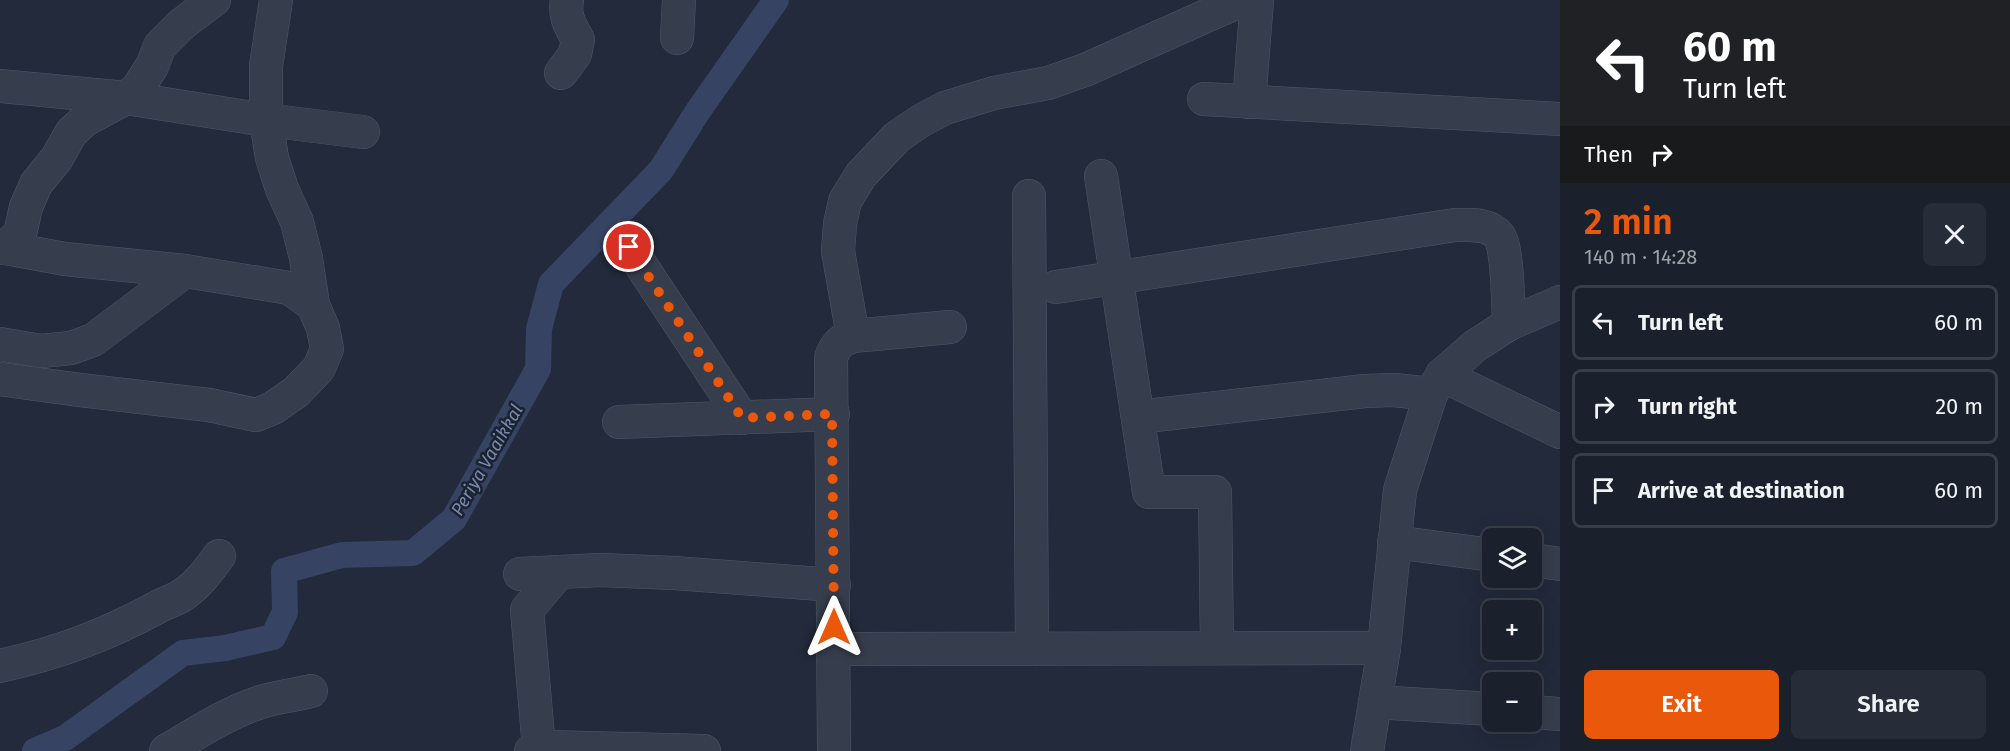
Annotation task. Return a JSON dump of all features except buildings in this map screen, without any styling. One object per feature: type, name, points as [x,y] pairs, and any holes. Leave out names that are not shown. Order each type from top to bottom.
[{"type":"street","points":[[2,247],[20,234],[26,207],[36,184],[57,158],[71,133],[85,120],[126,98],[138,88],[152,66],[160,46],[182,24],[213,0]]},
{"type":"street","points":[[0,379],[209,405],[256,416],[273,408],[296,392],[319,368],[327,349],[323,328],[314,305],[297,222],[282,189],[272,158],[266,120],[266,66],[276,0]]},
{"type":"street","points":[[561,74],[574,54],[578,40],[567,20],[565,8],[567,0]]},
{"type":"street","points":[[677,38],[679,0]]},
{"type":"street","points":[[854,336],[838,251],[840,224],[845,201],[861,175],[897,137],[945,108],[994,93],[1048,82],[1085,70],[1242,0]]},
{"type":"street","points":[[1249,102],[1257,0]]},
{"type":"street","points":[[0,86],[126,98],[266,120],[363,132]]},
{"type":"street","points":[[1204,99],[1560,118]]},
{"type":"street","points":[[1101,176],[1149,492],[1215,492],[1217,648]]},
{"type":"street","points":[[1029,196],[1032,649]]},
{"type":"street","points":[[1056,287],[1455,225],[1474,225],[1490,228],[1501,237],[1509,324]]},
{"type":"street","points":[[2,247],[65,259],[184,271],[289,288],[314,305]]},
{"type":"street","points":[[629,247],[742,418]]},
{"type":"street","points":[[0,344],[41,351],[71,348],[93,340],[184,271]]},
{"type":"street","points":[[1367,751],[1384,648],[1400,490],[1436,385],[1475,346],[1509,324],[1560,302]]},
{"type":"street","points":[[834,751],[831,358],[834,347],[843,339],[854,336],[950,327]]},
{"type":"street","points":[[1138,417],[1436,385],[1560,432]]},
{"type":"street","points":[[619,422],[832,414]]},
{"type":"street","points":[[1394,542],[1482,554]]},
{"type":"street","points":[[0,666],[95,639],[137,619],[181,596],[203,578],[219,556]]},
{"type":"street","points":[[1542,561],[1560,564]]},
{"type":"street","points":[[520,574],[600,570],[834,585]]},
{"type":"street","points":[[559,572],[527,610],[535,749],[704,751]]},
{"type":"street","points":[[834,649],[1384,648]]},
{"type":"street","points":[[166,751],[218,721],[246,708],[311,691]]},
{"type":"street","points":[[1375,702],[1482,709]]},
{"type":"street","points":[[1542,713],[1560,714]]},
{"type":"waterway","name":"Periya Vaaikkal","points":[[35,751],[65,738],[183,653],[225,648],[273,637],[285,612],[284,571],[342,555],[413,553],[454,519],[538,369],[539,329],[551,284],[661,170],[698,111],[776,0]]},
{"type":"route","points":[[629,247],[742,418],[832,414],[834,627]]}]
